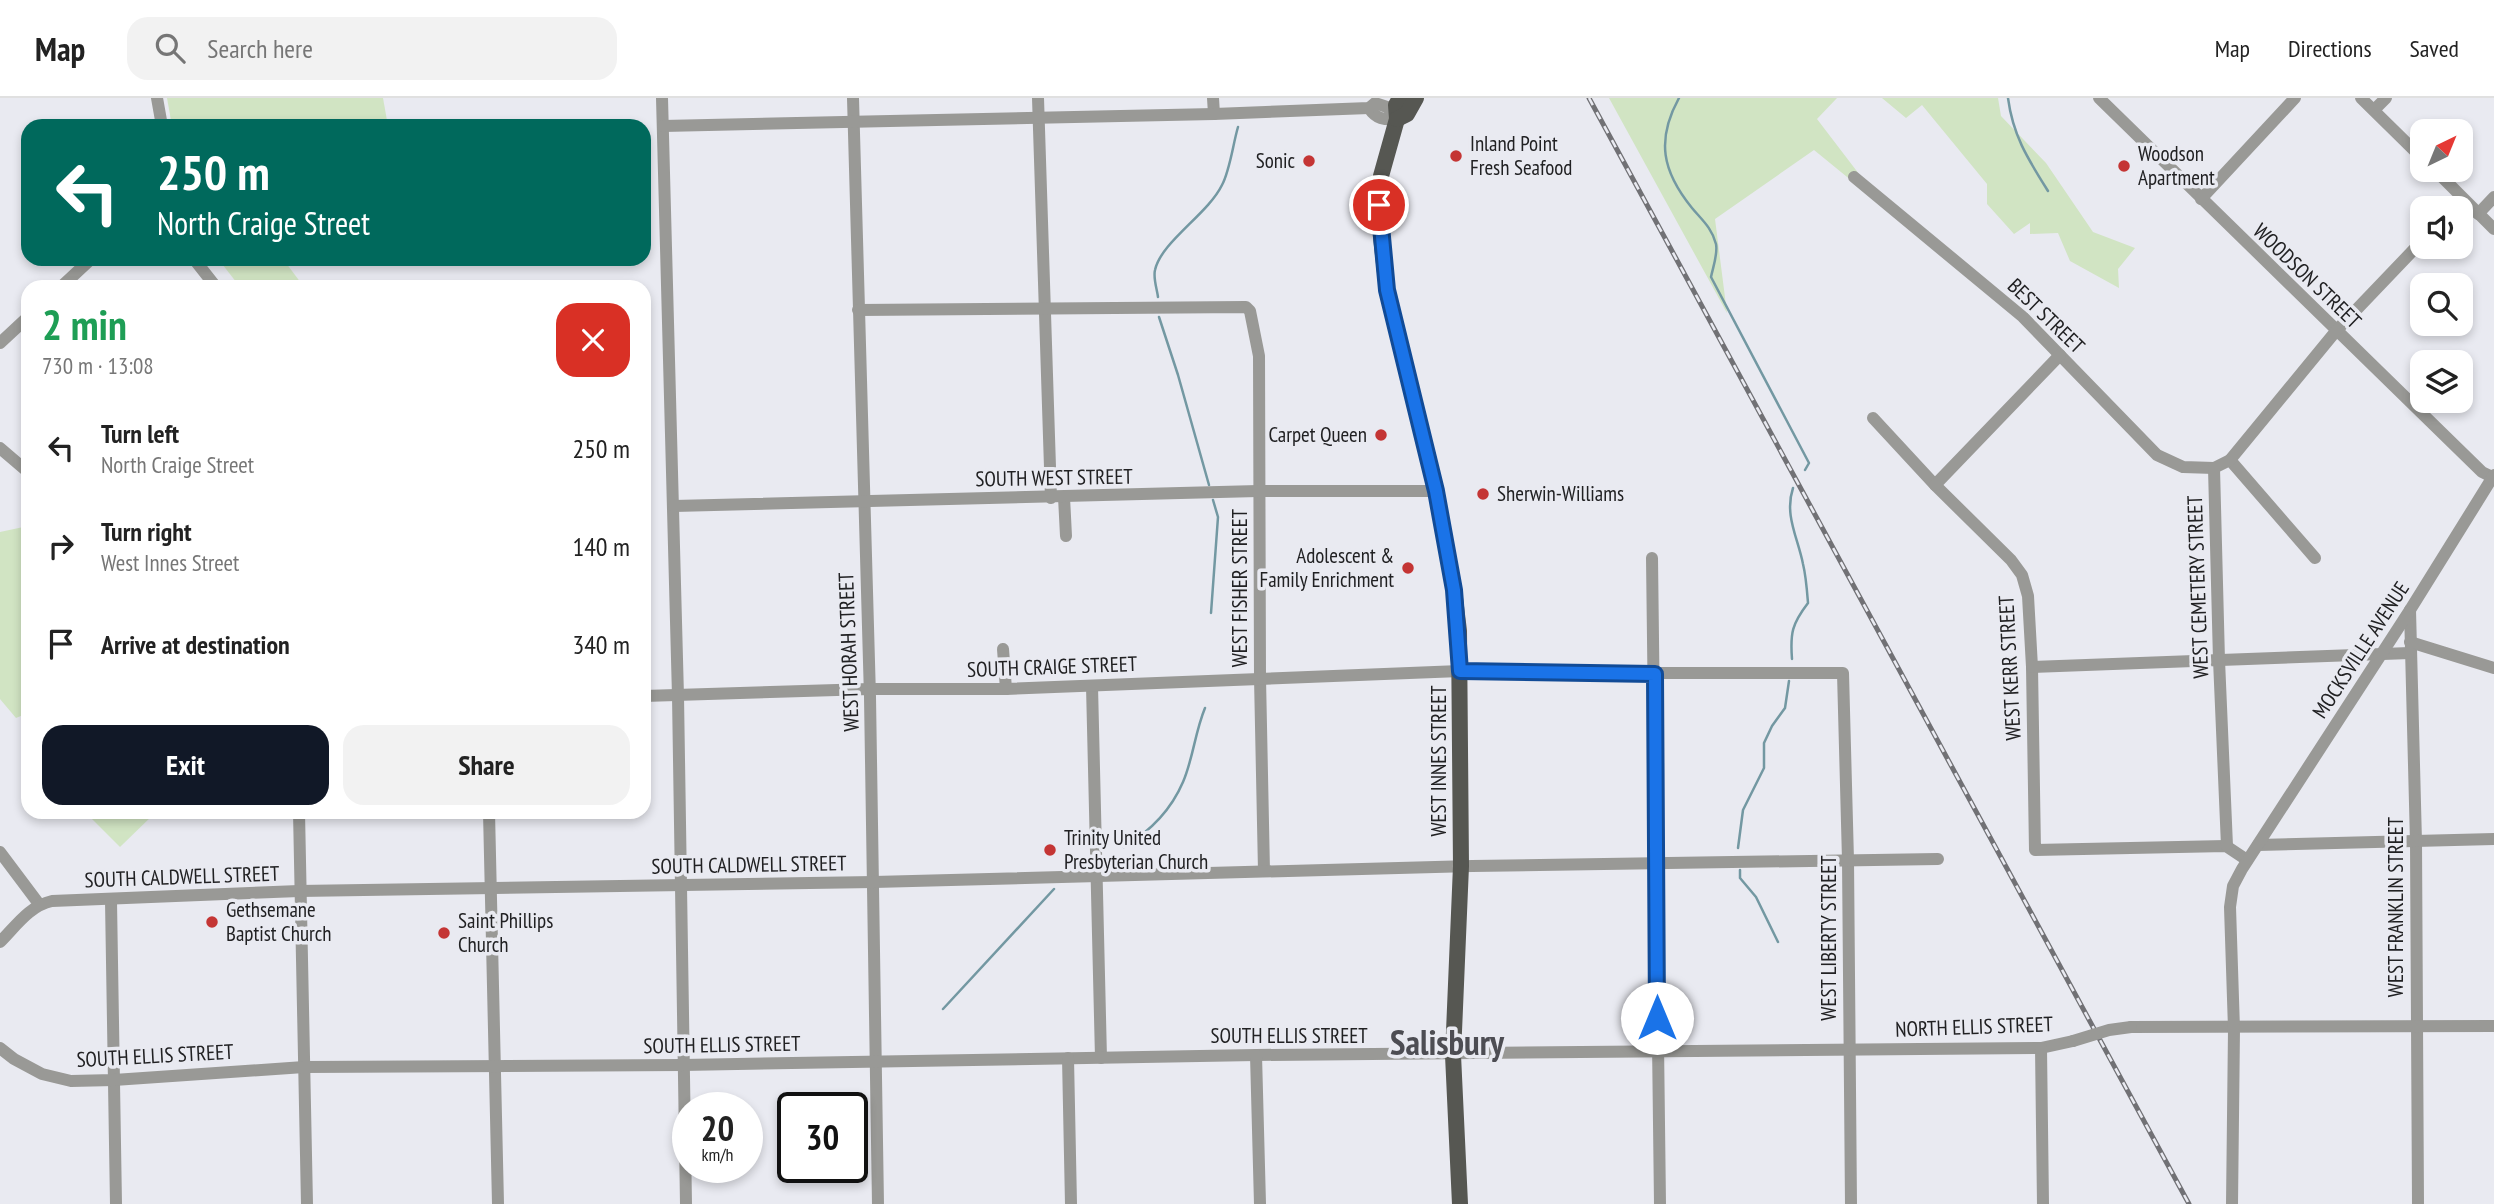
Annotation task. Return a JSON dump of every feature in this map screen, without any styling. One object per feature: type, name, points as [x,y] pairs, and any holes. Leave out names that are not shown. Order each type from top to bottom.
[{"type":"main road","name":"WEST INNES STREET","points":[[1400,98],[1396,105],[1397,118],[1381,176],[1381,237],[1387,290],[1436,491],[1454,590],[1460,671],[1461,866],[1453,1055],[1461,1204]]},
{"type":"main road","name":"WEST INNES STREET","points":[[1397,118],[1406,114],[1416,98]]},
{"type":"street","points":[[157,98],[161,119]]},
{"type":"street","points":[[662,98],[674,506],[686,1204]]},
{"type":"street","name":"WEST HORAH STREET","points":[[853,98],[870,689],[878,1204]]},
{"type":"street","points":[[1038,98],[1046,310],[1058,498],[1066,536]]},
{"type":"street","points":[[1213,98],[1214,114]]},
{"type":"street","name":"WOODSON STREET","points":[[2099,98],[2482,472],[2493,477]]},
{"type":"street","points":[[2201,199],[2294,98]]},
{"type":"street","points":[[2361,98],[2410,146]]},
{"type":"street","points":[[2374,110],[2386,98]]},
{"type":"street","points":[[663,126],[1214,114],[1369,103],[1387,107],[1397,118]]},
{"type":"street","name":"BEST STREET","points":[[1854,177],[2023,317],[2157,455],[2183,467],[2214,468]]},
{"type":"street","points":[[2446,182],[2461,196]]},
{"type":"street","points":[[2478,214],[2494,197]]},
{"type":"street","points":[[2473,209],[2494,229]]},
{"type":"street","name":"WEST CEMETERY STREET","points":[[2227,846],[2218,660],[2214,468],[2230,460],[2336,331],[2410,254]]},
{"type":"street","points":[[68,280],[84,266]]},
{"type":"street","points":[[200,266],[210,280]]},
{"type":"street","name":"WEST FISHER STREET","points":[[1046,310],[1245,307],[1250,312],[1259,356],[1258,491],[1264,870]]},
{"type":"street","points":[[858,310],[1046,310]]},
{"type":"street","points":[[0,343],[21,324]]},
{"type":"street","points":[[1935,485],[2060,355]]},
{"type":"street","name":"WEST KERR STREET","points":[[1873,418],[1935,485],[2011,560],[2022,575],[2028,596],[2032,667],[2035,850],[2227,846]]},
{"type":"street","points":[[0,448],[21,466]]},
{"type":"street","points":[[2230,460],[2315,558]]},
{"type":"street","name":"MOCKSVILLE AVENUE","points":[[2258,845],[2493,477]]},
{"type":"street","name":"SOUTH WEST STREET","points":[[674,506],[1258,491],[1436,491]]},
{"type":"street","points":[[1652,558],[1660,1204]]},
{"type":"street","name":"WEST FRANKLIN STREET","points":[[2410,610],[2416,842],[2418,1204]]},
{"type":"street","points":[[2032,667],[2381,654],[2410,647],[2494,668]]},
{"type":"street","points":[[1003,649],[1006,689]]},
{"type":"street","name":"SOUTH CRAIGE STREET","points":[[651,696],[870,689],[1006,689],[1460,671],[1843,673]]},
{"type":"street","name":"WEST LIBERTY STREET","points":[[1843,673],[1848,860],[1851,1204]]},
{"type":"street","points":[[1091,686],[1101,1058]]},
{"type":"street","points":[[299,819],[307,1204]]},
{"type":"street","points":[[489,819],[498,1204]]},
{"type":"street","points":[[2232,1204],[2234,1028],[2230,899],[2235,882],[2258,845],[2494,839]]},
{"type":"street","points":[[2227,846],[2248,860]]},
{"type":"street","points":[[0,852],[39,904],[0,942]]},
{"type":"street","name":"SOUTH CALDWELL STREET","points":[[39,904],[52,901],[111,901],[299,891],[491,890],[1264,870],[1938,859]]},
{"type":"street","points":[[111,901],[116,1204]]},
{"type":"street","name":"NORTH ELLIS STREET","points":[[1453,1055],[2041,1048],[2131,1027],[2494,1026]]},
{"type":"street","name":"SOUTH ELLIS STREET","points":[[0,1048],[42,1074],[71,1081],[304,1067],[1453,1055]]},
{"type":"street","points":[[2041,1048],[2043,1204]]},
{"type":"street","points":[[1256,1055],[1260,1204]]},
{"type":"street","points":[[1068,1058],[1071,1204]]},
{"type":"green space","points":[[167,98],[383,98],[387,119],[171,119]]},
{"type":"green space","points":[[1609,98],[1837,98],[1817,119],[1859,174],[1852,181],[1814,150],[1715,219],[1727,313]]},
{"type":"green space","points":[[1882,98],[1998,98],[2001,116],[2046,163],[2093,232],[2135,248],[2118,269],[2119,288],[2070,261],[2058,233],[2030,234],[2030,223],[2014,234],[1987,204],[1987,184],[1922,105],[1906,118]]},
{"type":"green space","points":[[224,266],[288,266],[299,280],[235,280]]},
{"type":"green space","points":[[21,528],[21,716],[16,718],[0,699],[0,532]]},
{"type":"green space","points":[[92,819],[149,819],[120,847]]},
{"type":"waterway","points":[[1679,98],[1667,128],[1665,142],[1669,168],[1682,194],[1712,233],[1716,256],[1711,277],[1809,463],[1805,470]]},
{"type":"waterway","points":[[2008,98],[2018,136],[2048,191]]},
{"type":"waterway","points":[[1158,297],[1155,273],[1159,259],[1222,185],[1238,127]]},
{"type":"waterway","points":[[1159,317],[1209,485]]},
{"type":"waterway","points":[[1792,659],[1793,629],[1808,603],[1804,569],[1791,517],[1793,488]]},
{"type":"waterway","points":[[1211,613],[1218,517],[1213,500]]},
{"type":"waterway","points":[[1738,848],[1743,810],[1764,768],[1764,743],[1785,708],[1789,681]]},
{"type":"waterway","points":[[1124,847],[1158,819],[1178,792],[1205,708]]},
{"type":"waterway","points":[[1740,870],[1740,878],[1756,897],[1778,942]]},
{"type":"waterway","points":[[943,1009],[1054,889]]},
{"type":"railway","points":[[1589,98],[2189,1204]]},
{"type":"place","name":"Inland Point Fresh Seafood","points":[[1456,156]]},
{"type":"place","name":"Sonic","points":[[1309,161]]},
{"type":"place","name":"Woodson Apartment","points":[[2124,166]]},
{"type":"place","name":"Carpet Queen","points":[[1381,435]]},
{"type":"place","name":"Sherwin-Williams","points":[[1483,494]]},
{"type":"place","name":"Adolescent & Family Enrichment","points":[[1408,568]]},
{"type":"place","name":"Trinity United Presbyterian Church","points":[[1050,850]]},
{"type":"place","name":"Gethsemane Baptist Church","points":[[212,922]]},
{"type":"place","name":"Saint Phillips Church","points":[[444,933]]},
{"type":"district","name":"Salisbury","points":[[1447,1043]]},
{"type":"route","points":[[1379,205],[1387,290],[1436,491],[1454,590],[1460,671],[1655,674],[1657,1018]]}]
